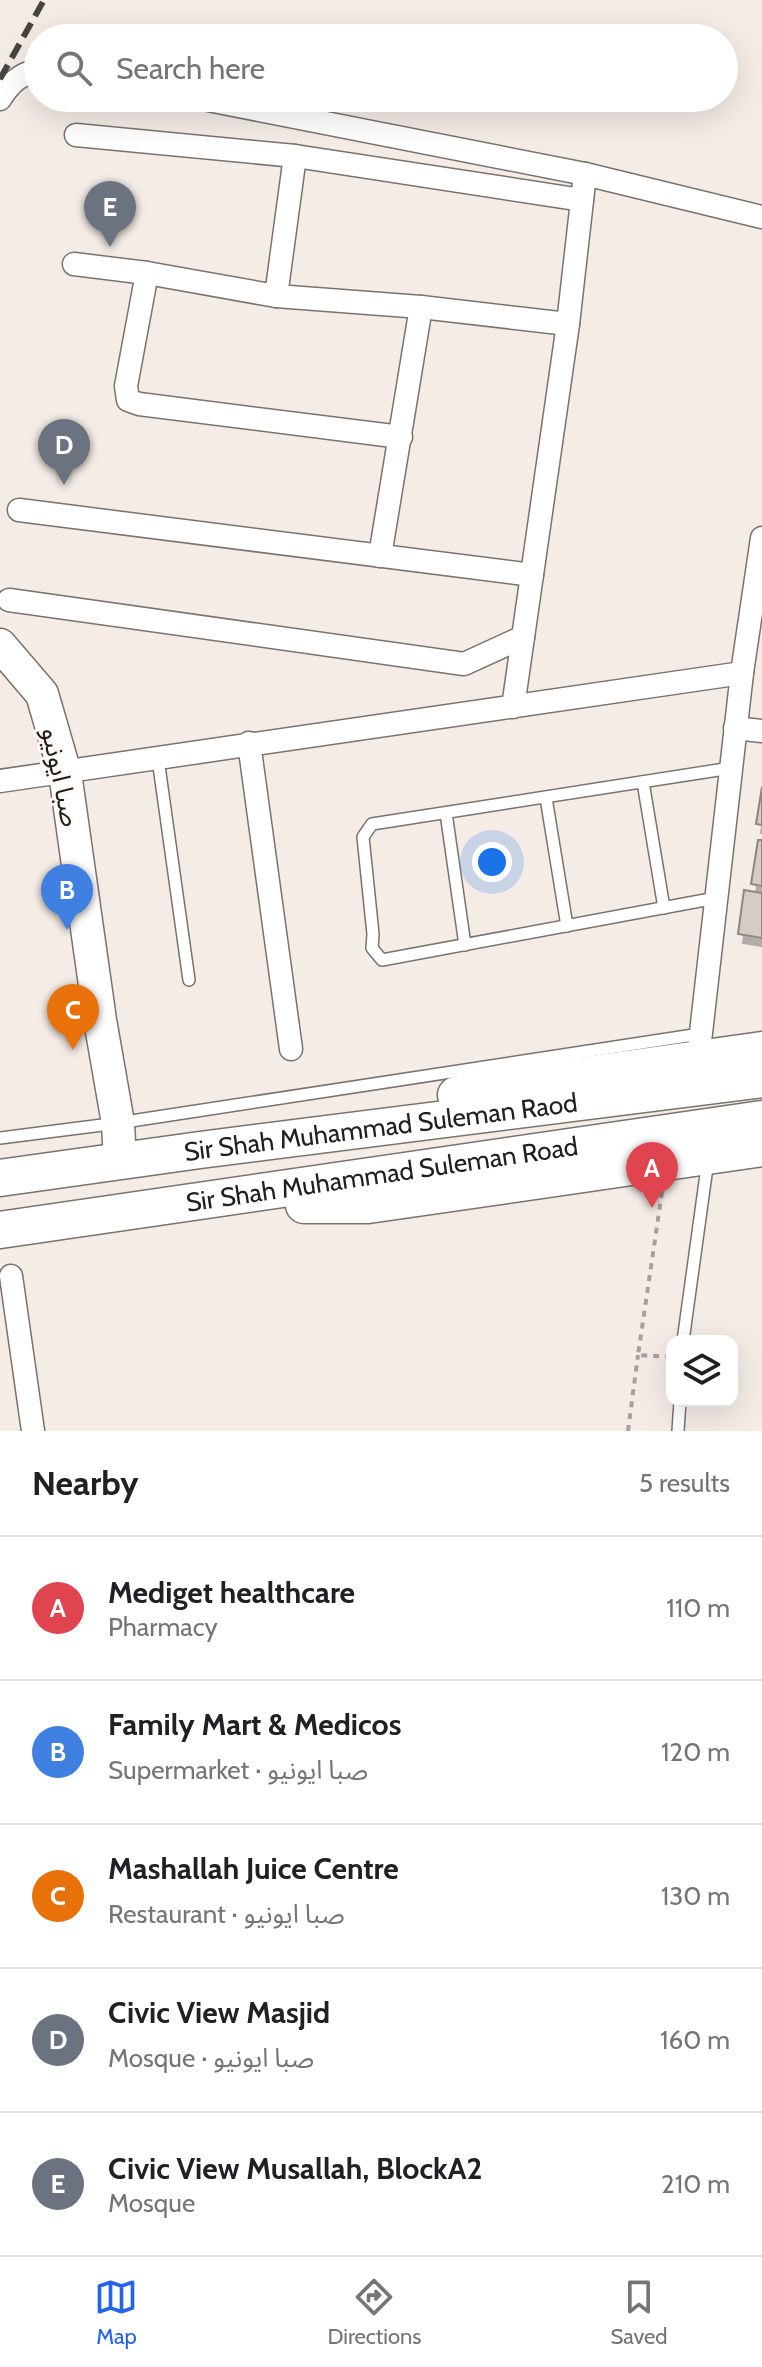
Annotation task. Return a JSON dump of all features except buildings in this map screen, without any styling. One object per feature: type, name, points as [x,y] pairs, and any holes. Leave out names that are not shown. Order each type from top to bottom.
[{"type":"highway","points":[[200,1150],[699,1046],[762,1050]]},
{"type":"highway","name":"Sir Shah Muhammad Suleman Raod","points":[[0,1178],[762,1079]]},
{"type":"highway","name":"Sir Shah Muhammad Suleman Road","points":[[0,1230],[762,1119]]},
{"type":"highway","points":[[187,1204],[368,1205],[762,1148]]},
{"type":"highway","points":[[708,1156],[762,1154]]},
{"type":"main road","name":"صبا ایونیو","points":[[0,645],[42,694],[65,773],[118,1123],[120,1162]]},
{"type":"street","points":[[0,99],[7,87],[24,74]]},
{"type":"street","points":[[269,112],[585,174],[762,217]]},
{"type":"street","points":[[76,135],[295,156],[582,200]]},
{"type":"street","points":[[276,296],[295,156]]},
{"type":"street","points":[[513,707],[568,324],[585,174]]},
{"type":"street","points":[[74,264],[147,273],[276,296],[421,307],[568,324]]},
{"type":"street","points":[[147,273],[126,386],[128,400],[139,404],[401,437]]},
{"type":"street","points":[[380,556],[421,307]]},
{"type":"street","points":[[19,510],[532,575]]},
{"type":"street","points":[[699,1046],[735,728],[762,538]]},
{"type":"street","points":[[9,600],[464,664],[523,637]]},
{"type":"street","points":[[0,781],[742,673]]},
{"type":"street","points":[[735,728],[762,731]]},
{"type":"street","points":[[249,743],[291,1049]]},
{"type":"street","points":[[5,1277],[33,1431]]},
{"type":"lane","points":[[158,759],[189,980]]},
{"type":"lane","points":[[716,898],[382,960],[372,948],[363,837],[372,824],[731,768]]},
{"type":"lane","points":[[643,782],[664,908]]},
{"type":"lane","points":[[546,798],[567,926]]},
{"type":"lane","points":[[446,813],[465,945]]},
{"type":"lane","points":[[0,1138],[699,1046]]},
{"type":"lane","points":[[684,1335],[708,1156]]},
{"type":"lane","points":[[678,1431],[680,1407]]},
{"type":"path","points":[[628,1431],[666,1161]]},
{"type":"path","points":[[638,1355],[666,1357]]},
{"type":"railway","points":[[31,24],[44,0]]},
{"type":"railway","points":[[0,79],[24,36]]},
{"type":"place","name":"Civic View Musallah, BlockA2","points":[[110,247]]},
{"type":"place","name":"Civic View Masjid","points":[[64,485]]},
{"type":"place","name":"Family Mart & Medicos","points":[[67,930]]},
{"type":"place","name":"Mashallah Juice Centre","points":[[73,1050]]},
{"type":"place","name":"Mediget healthcare","points":[[652,1208]]}]
